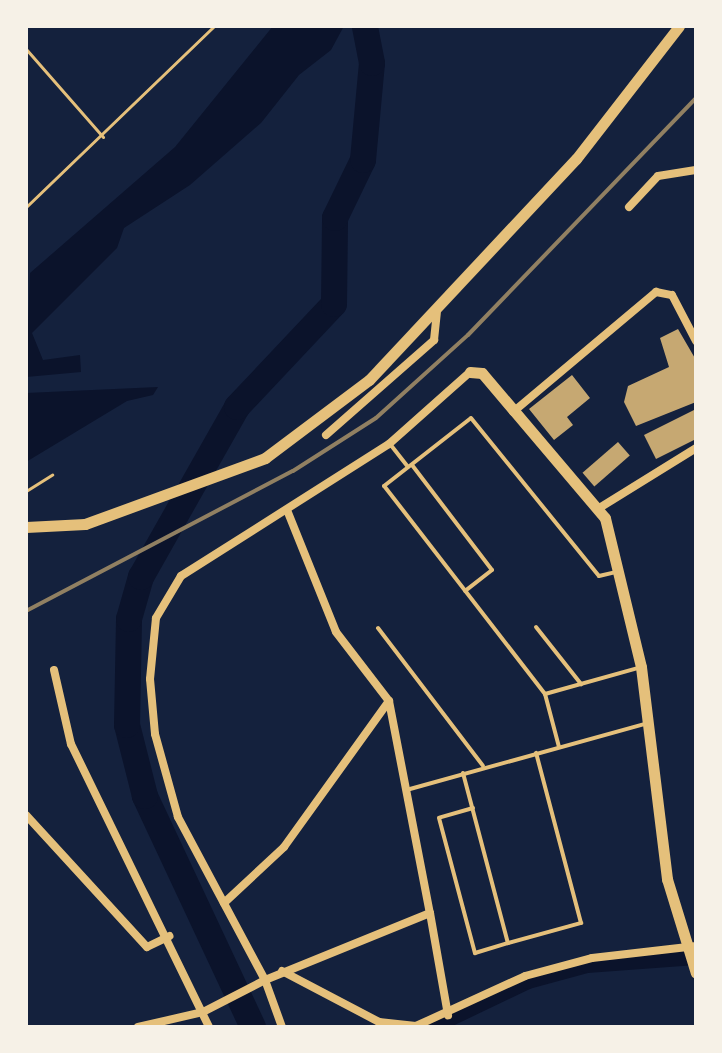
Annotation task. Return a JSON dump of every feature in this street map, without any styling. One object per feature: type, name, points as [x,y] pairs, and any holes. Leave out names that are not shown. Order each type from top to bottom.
[{"type":"street","points":[[26,527],[85,524],[265,458],[369,380],[437,313],[576,159],[679,26]]},
{"type":"street","points":[[629,207],[658,176],[696,170]]},
{"type":"street","points":[[513,412],[656,292],[672,295],[696,341]]},
{"type":"street","points":[[326,435],[434,340],[437,313]]},
{"type":"street","points":[[282,1027],[224,903],[178,817],[155,734],[150,679],[156,618],[181,576],[389,444],[470,372],[482,373],[513,412],[601,507],[620,571],[641,667],[658,835],[693,948],[696,973]]},
{"type":"street","points":[[601,507],[696,448]]},
{"type":"street","points":[[287,510],[336,632],[389,701],[410,789],[448,1015]]},
{"type":"street","points":[[54,670],[71,744],[207,1010],[209,1027]]},
{"type":"street","points":[[224,903],[284,847],[389,701]]},
{"type":"street","points":[[26,815],[147,947],[170,936]]},
{"type":"street","points":[[138,1027],[207,1010],[281,970],[430,913]]},
{"type":"street","points":[[281,970],[379,1022],[416,1026],[448,1015],[525,976],[592,958],[693,948]]},
{"type":"lane","points":[[559,747],[545,694],[384,486],[471,418],[599,576],[620,571]]},
{"type":"lane","points":[[389,444],[492,570],[465,591]]},
{"type":"lane","points":[[536,627],[581,684]]},
{"type":"lane","points":[[378,628],[483,767]]},
{"type":"lane","points":[[545,694],[641,667]]},
{"type":"lane","points":[[410,789],[647,723]]},
{"type":"lane","points":[[473,808],[439,818],[475,953],[581,923],[536,753]]},
{"type":"lane","points":[[463,773],[508,943]]},
{"type":"path","points":[[26,207],[103,137],[214,26]]},
{"type":"path","points":[[26,49],[103,137]]},
{"type":"path","points":[[26,491],[52,475]]},
{"type":"water","points":[[273,26],[344,26],[331,50],[299,75],[261,123],[190,185],[124,228],[117,248],[32,333],[43,360],[80,355],[81,372],[26,377],[30,273],[175,147]]},
{"type":"water","points":[[158,387],[153,395],[127,401],[26,462],[26,393]]},
{"type":"building","points":[[678,329],[696,360],[696,402],[636,426],[624,402],[628,386],[669,367],[660,338]]},
{"type":"building","points":[[572,375],[590,398],[567,417],[573,425],[554,440],[529,409]]},
{"type":"building","points":[[696,409],[696,439],[656,459],[644,435]]},
{"type":"building","points":[[618,442],[630,456],[594,486],[583,473]]},
{"type":"waterway","points":[[253,1027],[145,796],[127,725],[129,619],[141,577],[237,407],[334,304],[335,218],[363,160],[372,63],[365,26]]},
{"type":"waterway","points":[[432,1027],[528,981],[587,965],[696,957]]},
{"type":"railway","points":[[26,611],[293,471],[376,418],[468,335],[696,98]]}]
